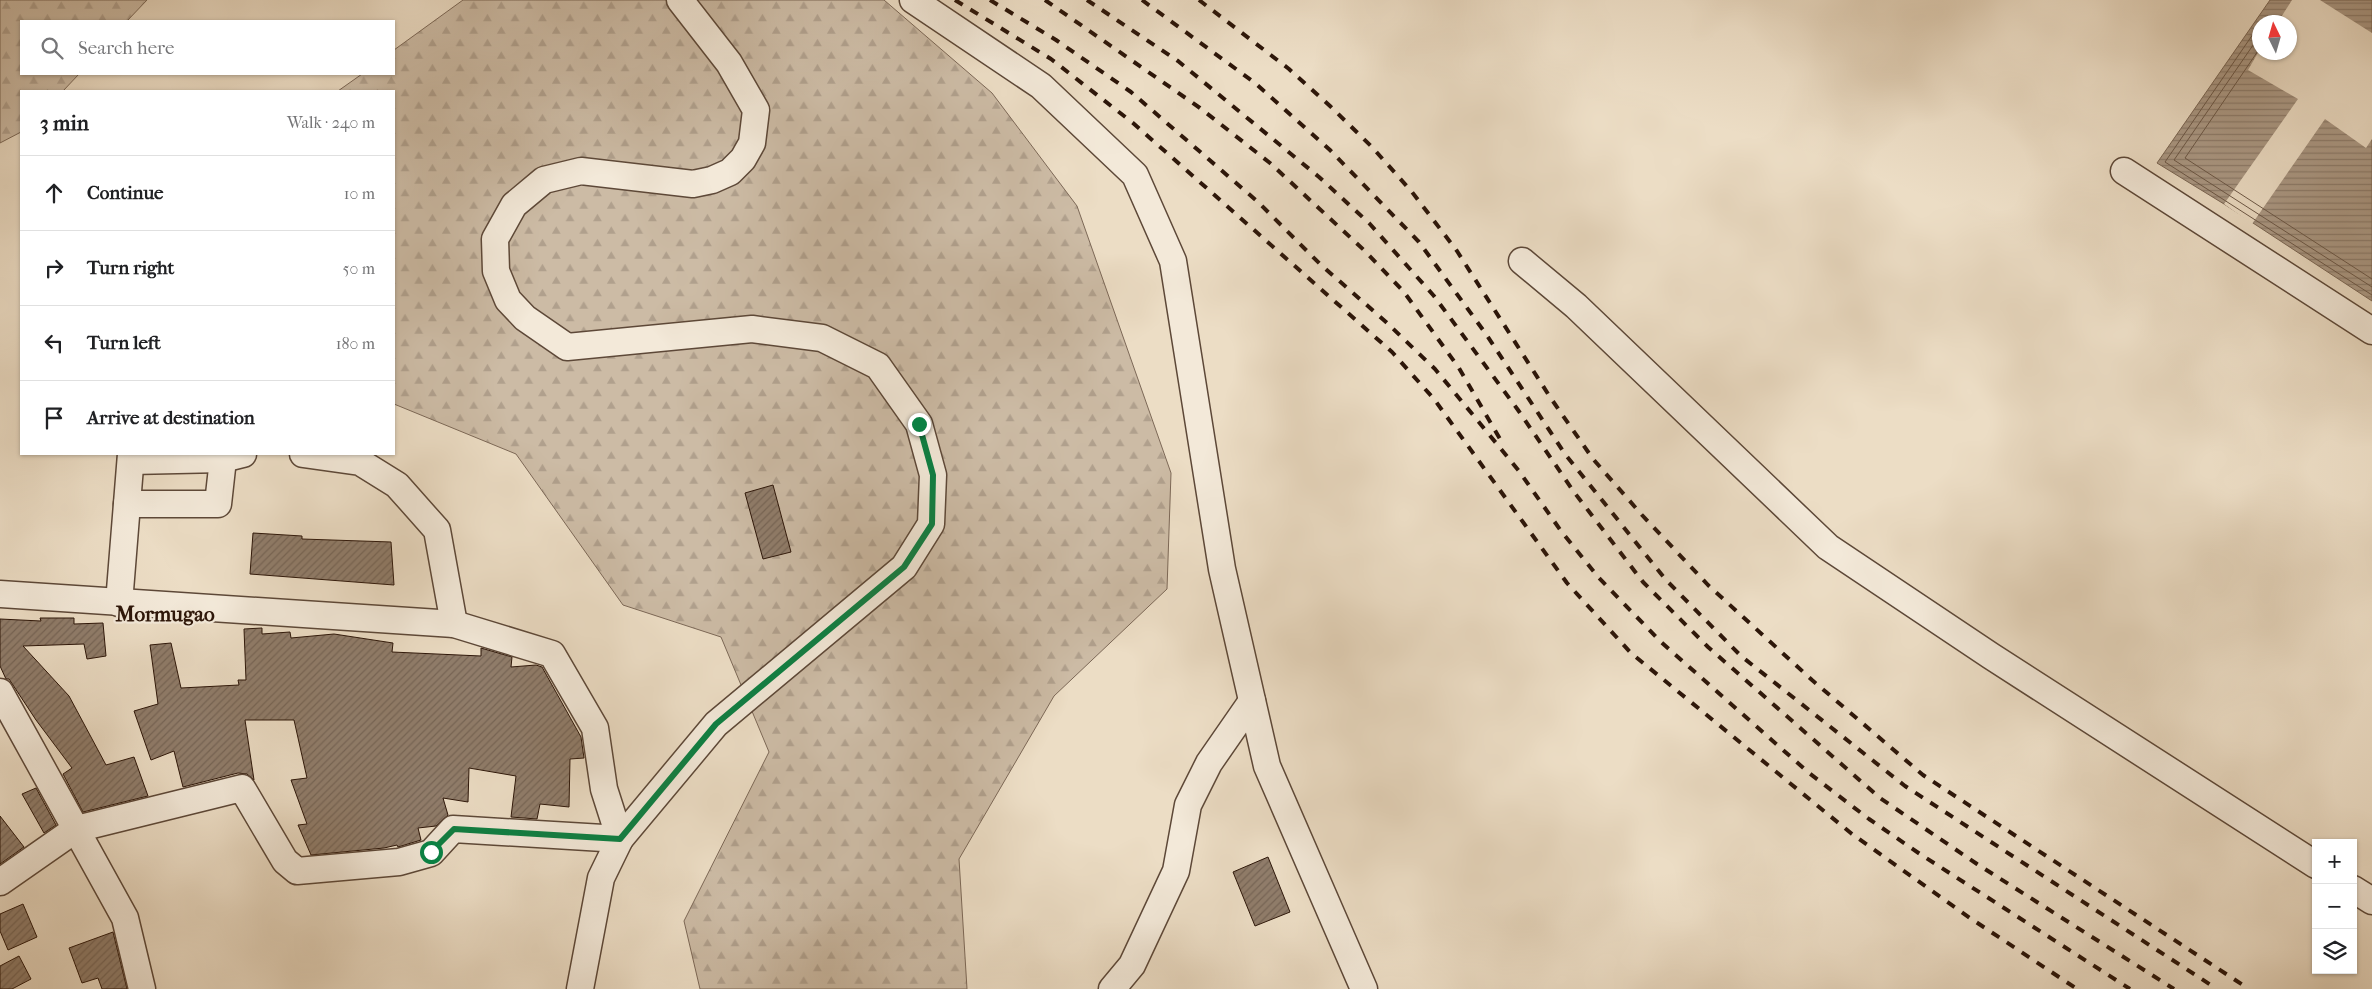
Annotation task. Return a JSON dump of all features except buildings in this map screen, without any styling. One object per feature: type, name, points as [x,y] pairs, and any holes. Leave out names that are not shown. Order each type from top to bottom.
[{"type":"street","points":[[580,989],[600,878],[620,839],[716,724],[904,567],[932,524],[933,475],[919,424],[878,366],[822,338],[752,329],[567,348],[525,318],[508,300],[496,271],[495,239],[514,205],[544,180],[581,171],[693,184],[712,180],[730,172],[743,160],[752,143],[756,110],[729,63],[680,0]]},
{"type":"street","points":[[913,0],[1041,86],[1135,175],[1173,261],[1222,569],[1267,766],[1364,989]]},
{"type":"street","points":[[2124,171],[2372,331]]},
{"type":"street","points":[[1522,261],[1576,306],[1828,548],[1991,656],[2312,862]]},
{"type":"street","points":[[310,455],[360,462],[397,485],[437,530],[454,624]]},
{"type":"street","points":[[120,603],[127,504],[131,457],[233,456],[218,504],[127,504]]},
{"type":"street","points":[[0,594],[454,624],[552,654],[595,728],[604,788],[620,839]]},
{"type":"street","points":[[0,692],[125,918],[142,989]]},
{"type":"street","points":[[1112,989],[1132,965],[1176,871],[1188,805],[1209,763],[1252,701]]},
{"type":"street","points":[[0,882],[76,829],[242,788],[285,861],[296,871],[399,862],[431,852],[454,829],[620,839]]},
{"type":"street","points":[[2357,892],[2372,901]]},
{"type":"green space","points":[[0,0],[147,0],[128,20],[20,20],[20,75],[78,75],[64,90],[20,90],[20,133],[0,143]]},
{"type":"green space","points":[[463,0],[884,0],[992,93],[1077,206],[1171,473],[1167,589],[1054,696],[959,859],[967,989],[700,989],[684,921],[769,752],[721,637],[623,605],[516,454],[395,404],[395,90],[339,90],[361,75],[395,75],[395,49]]},
{"type":"water","points":[[2270,0],[2372,0],[2372,301],[2224,204],[2157,163],[2252,26],[2252,60],[2297,60],[2297,15],[2260,15]]},
{"type":"pier","points":[[2292,0],[2320,0],[2372,33],[2372,139],[2366,148],[2325,119],[2252,224],[2224,204],[2298,99],[2248,70],[2254,60],[2297,60],[2297,15],[2282,15]]},
{"type":"railway","points":[[955,0],[1051,59],[1133,123],[1392,352],[1434,399],[1567,583],[1631,653],[1852,834],[1970,918],[2077,989]]},
{"type":"railway","points":[[990,0],[1056,40],[1131,92],[1258,202],[1320,264],[1386,322],[1435,369],[1519,471],[1561,531],[1599,578],[1661,642],[1809,773],[1869,819],[1920,854],[2130,989]]},
{"type":"railway","points":[[1045,0],[1200,108],[1270,163],[1365,251],[1404,292],[1459,368],[1500,439]]},
{"type":"railway","points":[[1087,0],[1178,61],[1319,177],[1369,223],[1434,296],[1518,410],[1574,492],[1643,582],[1708,647],[1880,798],[1977,864],[2174,989]]},
{"type":"railway","points":[[1142,0],[1255,83],[1330,150],[1419,242],[1486,334],[1565,454],[1666,580],[1741,656],[1905,786],[2217,989]]},
{"type":"railway","points":[[1199,0],[1289,69],[1372,147],[1412,192],[1457,251],[1550,397],[1593,459],[1642,515],[1708,585],[1812,680],[1923,775],[2249,989]]},
{"type":"district","name":"Mormugao","points":[[165,614]]},
{"type":"route","points":[[431,852],[454,829],[620,839],[716,724],[904,567],[932,524],[933,475],[919,424]]}]
